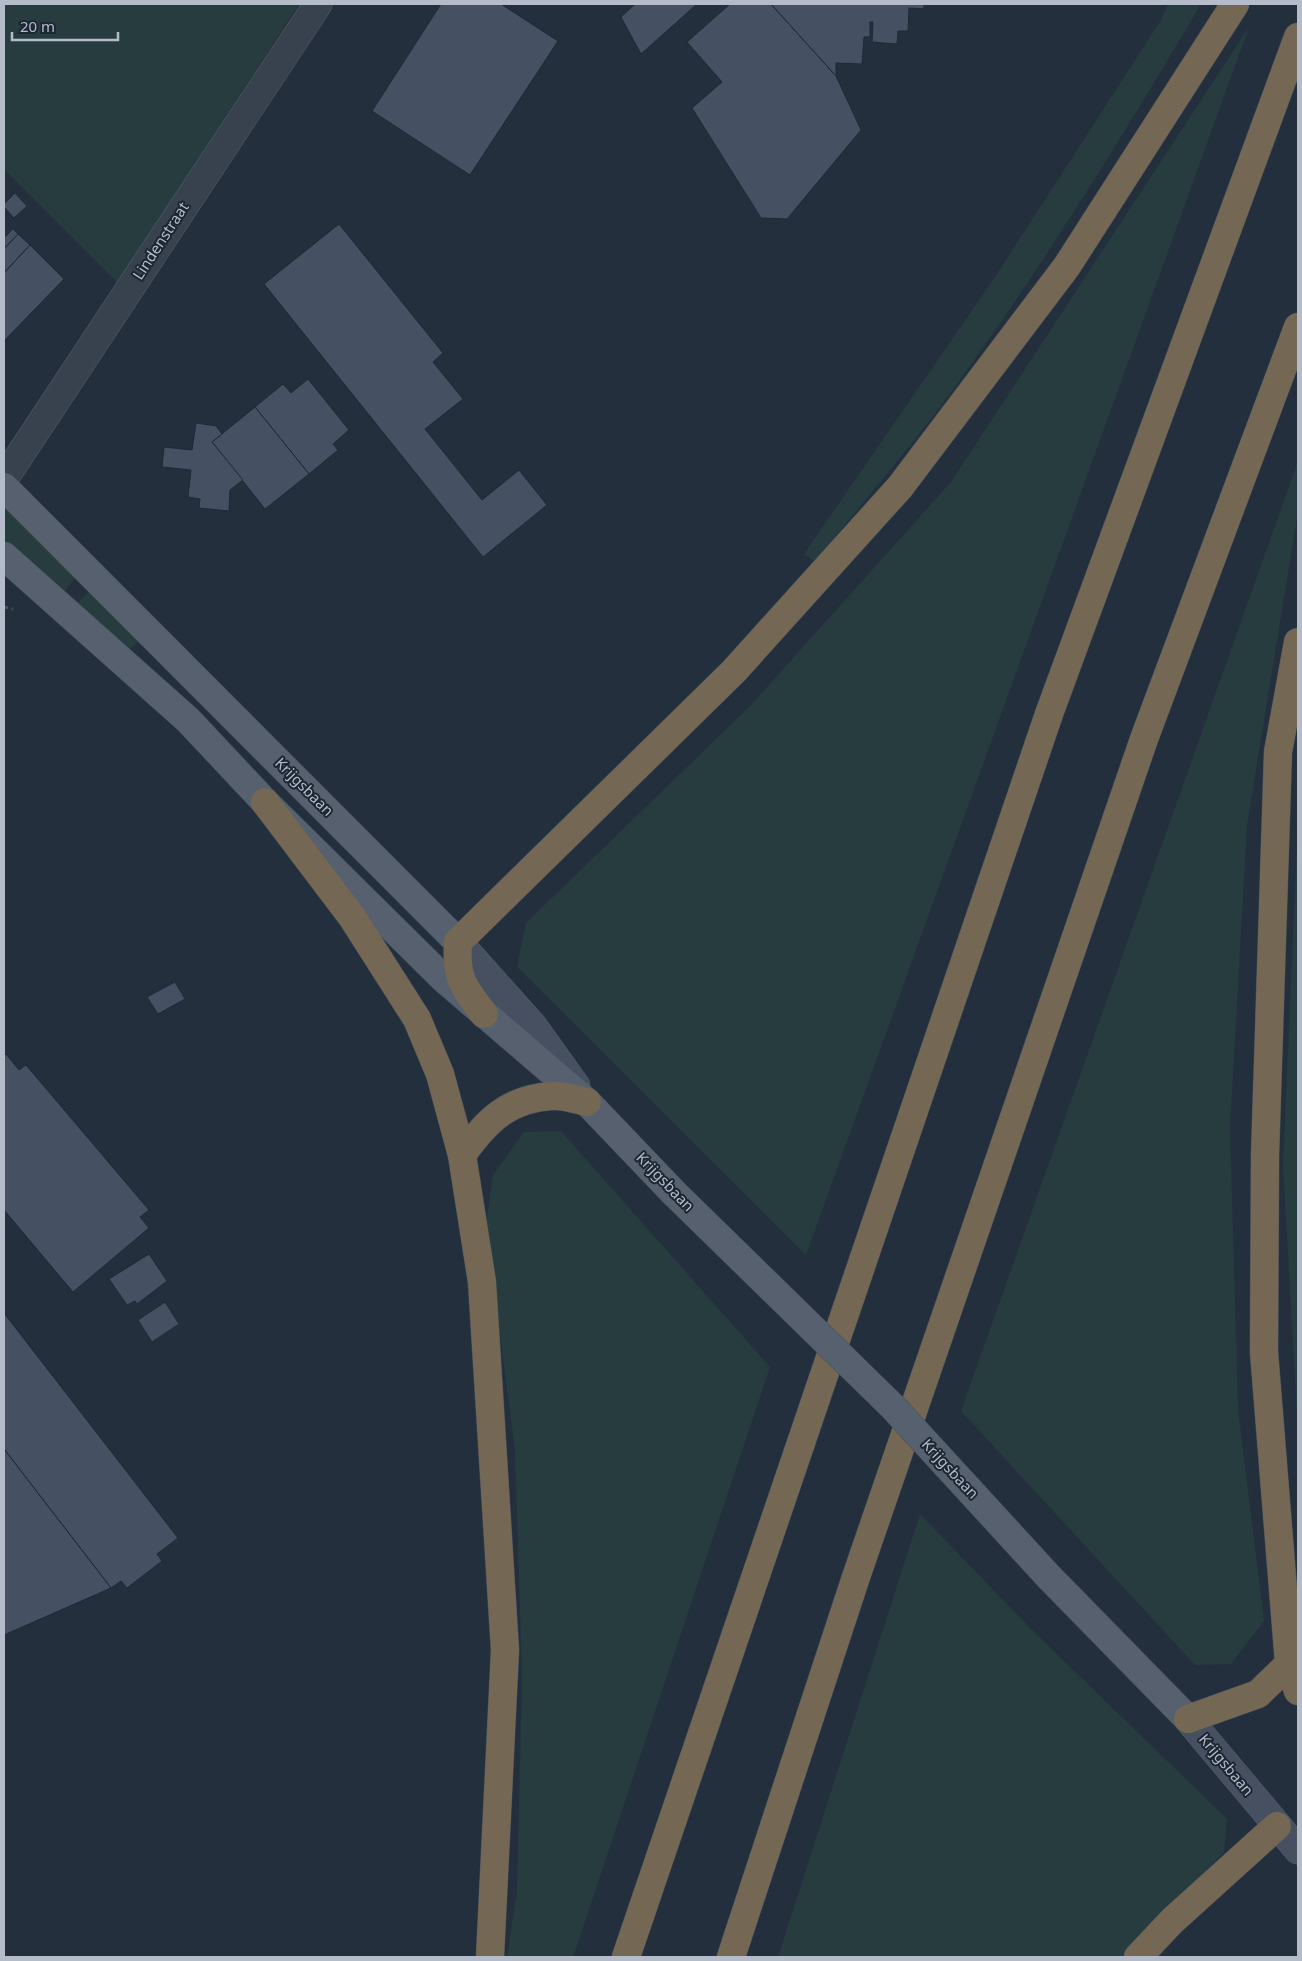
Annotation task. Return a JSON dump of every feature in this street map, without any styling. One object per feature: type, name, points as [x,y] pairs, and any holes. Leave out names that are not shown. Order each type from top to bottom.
[{"type":"highway","points":[[484,1014],[464,987],[457,966],[458,942],[734,671],[900,487],[1067,266],[1235,4]]},
{"type":"highway","points":[[626,1957],[1050,714],[1298,37]]},
{"type":"highway","points":[[731,1957],[856,1577],[1144,739],[1298,327]]},
{"type":"highway","points":[[1298,642],[1278,752],[1265,1156],[1264,1352],[1289,1664],[1298,1691]]},
{"type":"highway","points":[[265,802],[352,917],[417,1018],[440,1074],[462,1155],[482,1282],[505,1650],[490,1957]]},
{"type":"highway","points":[[462,1155],[476,1136],[498,1113],[523,1101],[554,1095],[588,1102]]},
{"type":"highway","points":[[1188,1719],[1258,1694],[1289,1664]]},
{"type":"highway","points":[[1138,1957],[1172,1921],[1277,1826]]},
{"type":"main road","name":"Krijgsbaan","points":[[4,487],[458,942],[533,1026],[588,1102]]},
{"type":"main road","name":"Krijgsbaan","points":[[4,556],[188,720],[265,802],[444,979],[588,1102],[674,1193],[893,1407],[1049,1577],[1188,1719],[1298,1850]]},
{"type":"street","name":"Lindenstraat","points":[[4,479],[318,4]]},
{"type":"green space","points":[[4,4],[299,4],[118,283],[4,169]]},
{"type":"green space","points":[[1168,4],[1201,4],[1142,103],[1018,297],[919,435],[815,562],[804,554],[995,277],[1161,20]]},
{"type":"green space","points":[[1249,27],[806,1255],[517,967],[526,923],[750,706],[951,482]]},
{"type":"green space","points":[[1298,461],[1298,512],[1247,825],[1230,1127],[1238,1409],[1264,1621],[1231,1664],[1195,1665],[961,1411]]},
{"type":"green space","points":[[4,504],[77,576],[60,596],[4,543]]},
{"type":"green space","points":[[91,590],[142,638],[125,654],[73,608]]},
{"type":"green space","points":[[1298,822],[1298,1431],[1283,1166]]},
{"type":"green space","points":[[561,1131],[770,1367],[573,1957],[507,1957],[517,1891],[522,1676],[515,1450],[486,1226],[493,1175],[524,1132]]},
{"type":"green space","points":[[920,1514],[1031,1629],[1227,1819],[1224,1852],[1122,1957],[778,1957]]},
{"type":"building","points":[[441,4],[501,4],[558,41],[470,175],[372,111]]},
{"type":"building","points":[[635,4],[697,4],[641,54],[621,17]]},
{"type":"building","points":[[730,4],[771,4],[836,76],[861,130],[787,219],[761,218],[692,108],[722,82],[687,42]]},
{"type":"building","points":[[771,4],[924,4],[924,9],[909,8],[908,31],[898,31],[897,44],[872,42],[873,22],[870,22],[870,37],[864,37],[862,64],[836,63],[836,76]]},
{"type":"building","points":[[15,193],[27,206],[14,218],[4,207],[4,204]]},
{"type":"building","points":[[339,224],[443,353],[433,362],[463,399],[425,429],[482,500],[519,470],[547,505],[483,557],[264,284]]},
{"type":"building","points":[[13,229],[18,234],[4,249],[4,238]]},
{"type":"building","points":[[18,234],[30,245],[4,273],[4,249]]},
{"type":"building","points":[[30,245],[64,279],[4,341],[4,273]]},
{"type":"building","points":[[308,379],[349,430],[333,444],[338,450],[309,474],[255,407],[283,384],[291,393]]},
{"type":"building","points":[[255,407],[309,474],[265,509],[212,442]]},
{"type":"building","points":[[196,423],[216,426],[222,434],[212,442],[243,480],[230,490],[229,511],[199,508],[200,499],[188,497],[191,470],[162,467],[164,447],[192,450]]},
{"type":"building","points":[[175,982],[185,999],[158,1014],[147,997]]},
{"type":"building","points":[[6,1054],[19,1070],[26,1065],[149,1210],[140,1217],[149,1228],[73,1292],[4,1210],[4,1056]]},
{"type":"building","points":[[149,1254],[167,1281],[137,1304],[135,1301],[127,1305],[109,1279]]},
{"type":"building","points":[[165,1302],[179,1324],[152,1342],[138,1320]]},
{"type":"building","points":[[4,1313],[178,1538],[157,1554],[162,1561],[127,1588],[121,1581],[111,1588],[4,1449]]},
{"type":"building","points":[[4,1449],[111,1588],[4,1635]]}]
